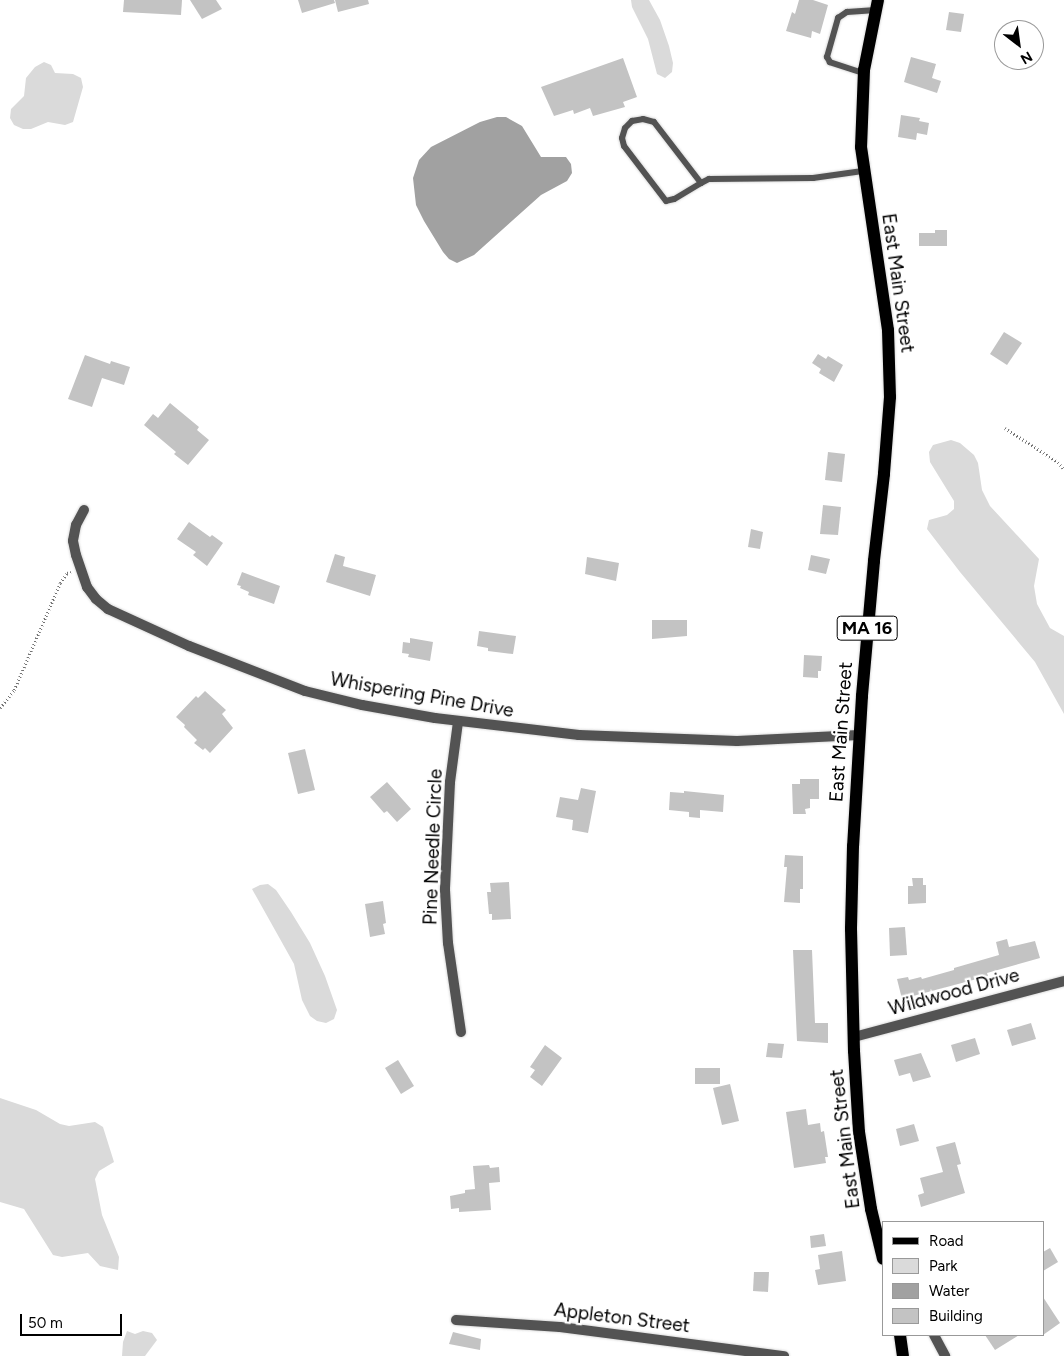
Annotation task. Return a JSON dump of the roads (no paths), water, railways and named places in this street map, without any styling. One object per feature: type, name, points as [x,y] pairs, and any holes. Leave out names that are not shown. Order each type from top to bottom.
[{"type":"main road","name":"East Main Street","points":[[877,5],[863,73],[860,121],[863,171],[884,295],[890,364],[888,431],[871,590],[859,736],[852,888],[854,1037],[859,1132],[871,1209],[882,1255]]},
{"type":"main road","points":[[900,1336],[903,1356]]},
{"type":"street","name":"Whispering Pine Drive","points":[[84,510],[76,525],[73,541],[87,587],[96,599],[108,609],[189,646],[286,685],[324,696],[458,722],[542,732],[673,741],[754,741],[859,736]]},
{"type":"street","name":"Pine Needle Circle","points":[[458,722],[450,782],[446,890],[448,942],[462,1032]]},
{"type":"street","name":"Wildwood Drive","points":[[854,1037],[1064,981]]},
{"type":"street","points":[[871,1209],[882,1231]]},
{"type":"street","name":"Appleton Street","points":[[456,1320],[560,1327],[784,1356]]},
{"type":"street","points":[[935,1336],[945,1356]]},
{"type":"lane","points":[[863,73],[830,62],[828,57],[838,18],[847,12],[877,5]]},
{"type":"lane","points":[[701,182],[654,122],[643,119],[632,121],[625,128],[622,138],[624,146],[666,200],[674,198],[709,179],[813,178],[863,171]]},
{"type":"water","points":[[497,117],[506,117],[522,126],[541,157],[566,157],[571,164],[572,173],[567,181],[541,195],[474,255],[457,263],[449,259],[443,252],[424,221],[416,205],[413,178],[419,160],[431,147],[480,122]]}]
